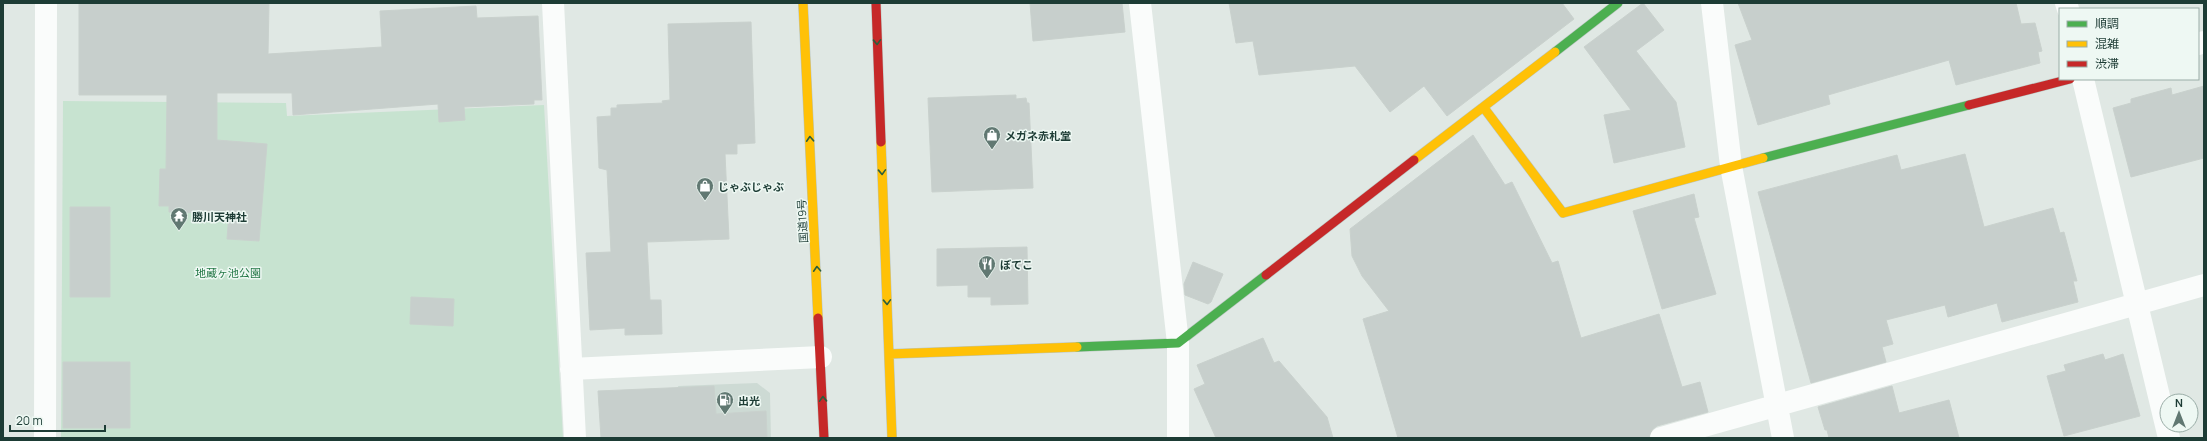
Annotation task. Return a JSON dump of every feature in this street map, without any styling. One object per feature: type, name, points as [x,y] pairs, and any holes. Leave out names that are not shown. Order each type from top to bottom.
[{"type":"main road","name":"国道19号","points":[[804,3],[824,438]]},
{"type":"main road","points":[[876,3],[892,438]]},
{"type":"main road","points":[[889,354],[1178,343],[1618,3]]},
{"type":"main road","points":[[1484,108],[1563,213],[1731,166],[2066,80]]},
{"type":"street","points":[[45,438],[46,3]]},
{"type":"street","points":[[552,3],[575,438]]},
{"type":"street","points":[[1140,3],[1178,343],[1178,438]]},
{"type":"street","points":[[1712,3],[1731,166],[1783,438]]},
{"type":"street","points":[[2083,80],[2168,438]]},
{"type":"street","points":[[1660,438],[2204,285]]},
{"type":"street","points":[[571,369],[821,357]]},
{"type":"shaded area","name":"出光","points":[[757,383],[770,393],[771,438],[680,438],[678,386]]},
{"type":"green space","name":"地蔵ヶ池公園","points":[[63,101],[286,103],[287,116],[544,105],[563,438],[61,438]]},
{"type":"building","points":[[79,3],[269,3],[268,54],[382,47],[380,11],[476,6],[477,18],[538,16],[542,100],[534,100],[534,104],[464,107],[465,120],[439,122],[438,104],[293,115],[292,93],[217,93],[217,140],[267,144],[259,241],[227,239],[229,214],[169,212],[169,206],[159,206],[160,169],[166,169],[167,95],[79,95]]},
{"type":"building","points":[[1030,3],[1122,3],[1125,32],[1033,41]]},
{"type":"building","points":[[1229,3],[1562,3],[1574,19],[1447,116],[1424,86],[1390,112],[1355,66],[1259,75],[1253,41],[1236,43]]},
{"type":"building","points":[[1643,3],[1664,30],[1636,51],[1676,102],[1685,147],[1614,163],[1604,115],[1631,110],[1584,47]]},
{"type":"building","points":[[1738,3],[2016,3],[2021,24],[2035,23],[2042,51],[2038,52],[2040,63],[1956,85],[1949,60],[1828,95],[1830,104],[1758,125],[1735,45],[1752,40]]},
{"type":"building","points":[[751,22],[755,143],[737,144],[737,154],[725,154],[729,239],[647,242],[650,300],[661,300],[662,334],[625,335],[625,328],[590,330],[586,253],[611,252],[607,170],[599,168],[597,117],[611,116],[611,108],[617,108],[617,105],[663,103],[662,101],[670,100],[668,24]]},
{"type":"building","points":[[2204,86],[2204,158],[2131,177],[2113,108],[2131,103],[2131,99],[2171,88],[2172,95]]},
{"type":"building","points":[[1016,95],[1016,99],[1026,98],[1027,103],[1029,103],[1033,188],[932,192],[928,98]]},
{"type":"building","points":[[1473,135],[1505,185],[1512,182],[1552,263],[1558,261],[1581,338],[1659,314],[1682,387],[1700,382],[1708,412],[1657,426],[1652,430],[1649,438],[1398,438],[1363,319],[1389,311],[1362,276],[1352,256],[1350,229]]},
{"type":"building","points":[[1965,154],[1984,227],[2053,208],[2060,233],[2064,232],[2077,281],[2073,281],[2078,302],[2002,322],[1997,303],[1948,317],[1945,305],[1886,320],[1893,344],[1882,347],[1886,362],[1811,383],[1758,192],[1897,155],[1901,170]]},
{"type":"building","points":[[1694,194],[1699,217],[1694,218],[1716,294],[1662,309],[1633,211]]},
{"type":"building","points":[[70,207],[110,207],[110,297],[70,297]]},
{"type":"building","points":[[1027,247],[1028,304],[991,305],[991,297],[968,297],[968,285],[937,286],[937,249]]},
{"type":"building","points":[[1193,262],[1223,274],[1211,302],[1208,304],[1185,295],[1184,284]]},
{"type":"building","points":[[411,297],[454,299],[453,326],[410,324]]},
{"type":"building","points":[[1263,338],[1274,363],[1279,361],[1327,417],[1333,438],[1216,438],[1194,389],[1205,384],[1197,365]]},
{"type":"building","points":[[2103,354],[2105,360],[2123,354],[2140,416],[2064,436],[2047,376],[2066,371],[2064,365]]},
{"type":"building","points":[[63,362],[130,362],[130,428],[63,428]]},
{"type":"building","points":[[714,386],[716,414],[766,411],[767,438],[601,438],[598,391]]},
{"type":"building","points":[[1892,386],[1899,413],[1949,400],[1959,438],[1829,438],[1818,407]]},
{"type":"traffic: fast","points":[[1555,52],[1618,3]]},
{"type":"traffic: fast","points":[[1763,158],[1969,105]]},
{"type":"traffic: fast","points":[[1077,347],[1178,343],[1266,275]]},
{"type":"traffic: slow","points":[[803,3],[818,318]]},
{"type":"traffic: slow","points":[[1414,160],[1555,52]]},
{"type":"traffic: slow","points":[[1484,108],[1563,213],[1763,158]]},
{"type":"traffic: slow","points":[[881,142],[892,438]]},
{"type":"traffic: slow","points":[[889,354],[1077,347]]},
{"type":"traffic: jam","points":[[876,3],[881,142]]},
{"type":"traffic: jam","points":[[1969,105],[2066,80]]},
{"type":"traffic: jam","points":[[1266,275],[1414,160]]},
{"type":"traffic: jam","points":[[818,318],[824,438]]},
{"type":"place","name":"メガネ赤札堂","points":[[992,150]]},
{"type":"place","name":"じゃぶじゃぶ","points":[[705,201]]},
{"type":"place","name":"勝川天神社","points":[[179,231]]},
{"type":"place","name":"ぼてこ","points":[[987,279]]},
{"type":"place","name":"出光","points":[[725,415]]}]
